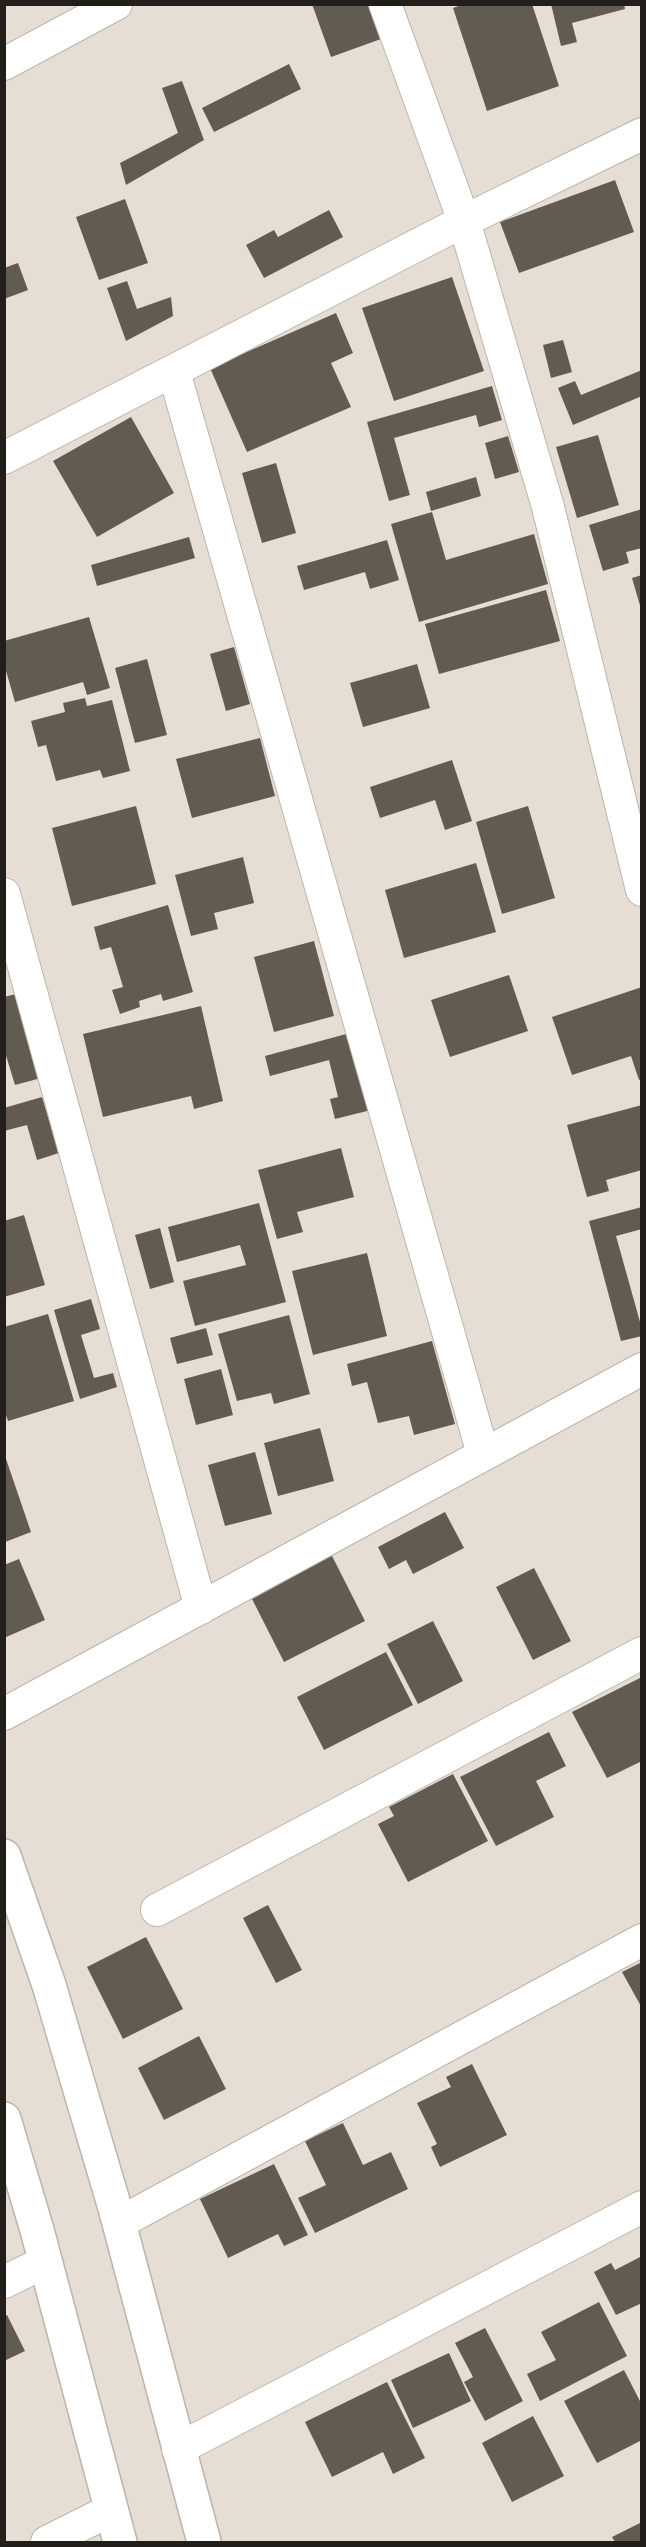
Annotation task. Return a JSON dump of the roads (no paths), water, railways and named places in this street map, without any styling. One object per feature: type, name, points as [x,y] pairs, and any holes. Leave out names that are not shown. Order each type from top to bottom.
[{"type":"main road","points":[[4,1856],[50,1985],[118,2223],[204,2542]]},
{"type":"main road","points":[[4,2120],[45,2262],[120,2542]]},
{"type":"street","points":[[386,4],[464,221],[548,507],[642,890]]},
{"type":"street","points":[[4,64],[109,6]]},
{"type":"street","points":[[4,458],[464,221],[642,134]]},
{"type":"street","points":[[174,372],[483,1454]]},
{"type":"street","points":[[4,894],[201,1608]]},
{"type":"street","points":[[4,1714],[642,1369]]},
{"type":"street","points":[[157,1911],[642,1653]]},
{"type":"street","points":[[118,2223],[642,1940]]},
{"type":"street","points":[[178,2450],[642,2207]]},
{"type":"street","points":[[4,2282],[45,2262]]},
{"type":"street","points":[[47,2542],[111,2510]]}]
